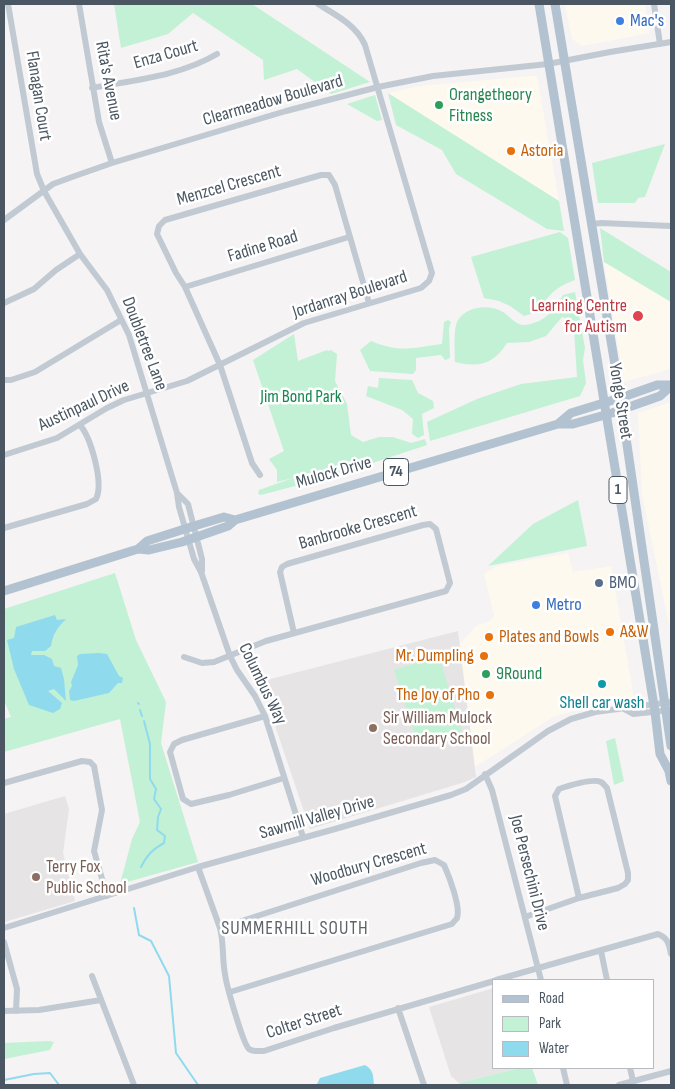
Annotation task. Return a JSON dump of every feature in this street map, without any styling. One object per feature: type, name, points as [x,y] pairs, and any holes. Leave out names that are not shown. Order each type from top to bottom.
[{"type":"main road","name":"Yonge Street","points":[[539,4],[660,754],[670,776]]},
{"type":"main road","name":"Yonge Street","points":[[555,4],[566,61],[669,706],[671,746]]},
{"type":"main road","name":"Mulock Drive","points":[[558,424],[571,413],[657,384],[671,386]]},
{"type":"main road","name":"Mulock Drive","points":[[4,591],[138,550],[149,550],[192,538],[228,526],[235,520],[558,424],[572,424],[606,416],[660,396],[671,386]]},
{"type":"main road","name":"Mulock Drive","points":[[138,550],[147,541],[190,527],[224,517],[235,520]]},
{"type":"main road","name":"Yonge Street","points":[[670,776],[671,758]]},
{"type":"street","name":"Flanagan Court","points":[[8,4],[31,146],[37,174],[44,191]]},
{"type":"street","name":"Rita's Avenue","points":[[79,4],[99,122],[112,163]]},
{"type":"street","points":[[318,4],[350,24],[362,38],[378,87]]},
{"type":"street","points":[[654,4],[660,44]]},
{"type":"street","name":"Clearmeadow Boulevard","points":[[4,220],[53,184],[112,163],[286,111],[378,87],[433,76],[548,64],[671,42]]},
{"type":"street","name":"Enza Court","points":[[92,88],[162,75],[202,63],[217,54]]},
{"type":"street","name":"Jordanray Boulevard","points":[[148,394],[187,381],[304,323],[421,288],[430,282],[432,274],[378,87]]},
{"type":"street","name":"Menzcel Crescent","points":[[260,475],[252,463],[220,365],[185,287],[176,273],[158,234],[159,226],[165,220],[321,175],[329,175],[335,185],[369,303]]},
{"type":"street","name":"Doubletree Lane","points":[[44,191],[80,254],[107,290],[132,343],[177,493],[188,504],[190,527]]},
{"type":"street","points":[[592,224],[671,226]]},
{"type":"street","name":"Fadine Road","points":[[185,287],[349,237]]},
{"type":"street","points":[[4,303],[34,288],[80,254]]},
{"type":"street","points":[[4,380],[12,380],[35,372],[121,320]]},
{"type":"street","name":"Austinpaul Drive","points":[[4,455],[57,438],[107,408],[124,400],[148,394]]},
{"type":"street","points":[[4,528],[87,504],[96,499],[99,484],[92,449],[89,439],[80,425]]},
{"type":"street","name":"Banbrooke Crescent","points":[[184,656],[192,660],[208,663],[266,641],[446,591],[450,583],[436,529],[430,524],[423,525],[287,564],[280,572],[294,633]]},
{"type":"street","name":"Columbus Way","points":[[190,527],[194,559],[202,572],[230,656],[265,716],[303,837]]},
{"type":"street","name":"Sawmill Valley Drive","points":[[4,928],[198,867],[466,789],[556,726],[571,719],[595,712],[669,706]]},
{"type":"street","points":[[265,716],[174,744],[170,752],[183,799],[191,804],[229,795],[284,778]]},
{"type":"street","points":[[4,784],[82,761],[90,762],[94,766],[102,810],[94,851],[107,896]]},
{"type":"street","name":"Joe Persechini Drive","points":[[485,774],[492,790],[540,979]]},
{"type":"street","points":[[525,917],[579,898],[618,888],[628,880],[628,873],[607,788],[602,782],[598,781],[589,781],[559,789],[555,796],[579,898]]},
{"type":"street","name":"Woodbury Crescent","points":[[220,928],[307,898],[435,860],[444,865],[455,897],[457,919],[452,924],[230,992]]},
{"type":"street","name":"Colter Street","points":[[198,867],[220,928],[225,976],[243,1039],[249,1049],[254,1051],[264,1051],[398,1008],[492,982]]},
{"type":"street","name":"Colter Street","points":[[502,979],[658,934],[664,936],[668,941],[671,954]]},
{"type":"street","points":[[4,942],[14,972],[17,989],[16,1011]]},
{"type":"street","points":[[601,950],[608,979]]},
{"type":"street","points":[[92,976],[134,1085]]},
{"type":"street","points":[[4,1011],[39,1010],[101,1000]]},
{"type":"street","points":[[398,1008],[424,1085]]},
{"type":"street","points":[[563,1069],[567,1085]]},
{"type":"street","points":[[630,1069],[633,1081]]},
{"type":"street","points":[[620,1085],[671,1071]]},
{"type":"shaded area","points":[[565,4],[645,4],[650,33],[582,46],[572,39]]},
{"type":"shaded area","points":[[537,76],[559,201],[388,93],[419,86]]},
{"type":"shaded area","points":[[604,262],[671,302],[671,369],[624,382]]},
{"type":"shaded area","points":[[671,402],[671,634],[642,495],[638,413]]},
{"type":"shaded area","points":[[568,553],[573,572],[611,566],[634,698],[580,709],[553,717],[475,767],[459,645],[477,625],[488,622],[494,616],[484,574],[497,566]]},
{"type":"shaded area","name":"Sir William Mulock Secondary School","points":[[458,631],[476,777],[310,829],[266,699],[255,683]]},
{"type":"shaded area","name":"Terry Fox Public School","points":[[65,796],[69,809],[63,853],[75,901],[4,922],[4,814]]},
{"type":"shaded area","points":[[492,989],[492,1069],[516,1069],[459,1083],[451,1076],[429,1007]]},
{"type":"green space","points":[[114,4],[252,4],[370,82],[331,94],[297,69],[264,80],[263,60],[193,13],[168,34],[121,48]]},
{"type":"green space","points":[[388,93],[559,201],[564,231],[547,229],[456,174],[442,150],[396,125]]},
{"type":"green space","points":[[375,95],[382,120],[377,121],[347,104]]},
{"type":"green space","points":[[665,144],[645,197],[638,198],[635,203],[598,203],[592,163]]},
{"type":"green space","points":[[600,228],[671,272],[671,302],[604,262]]},
{"type":"green space","points":[[560,232],[568,238],[575,280],[559,288],[538,309],[524,316],[499,301],[484,298],[471,257]]},
{"type":"green space","points":[[575,292],[585,348],[583,360],[586,383],[580,396],[430,441],[427,422],[477,399],[521,384],[577,377],[574,330],[568,319],[562,317],[546,336],[529,342],[507,343],[497,356],[491,360],[471,365],[455,362],[455,329],[462,315],[473,309],[492,308],[498,309],[519,324],[526,325],[544,318],[563,295]]},
{"type":"green space","points":[[448,320],[451,322],[449,328],[450,358],[445,360],[441,355],[416,358],[416,370],[413,374],[370,371],[360,350],[371,341],[398,348],[442,344],[444,322]]},
{"type":"green space","name":"Jim Bond Park","points":[[294,334],[298,361],[327,350],[337,354],[335,381],[347,404],[351,435],[363,442],[379,437],[393,437],[411,443],[425,439],[427,445],[333,476],[261,495],[258,494],[259,490],[293,478],[277,482],[277,470],[269,459],[284,451],[253,360]]},
{"type":"green space","points":[[379,378],[412,380],[418,393],[433,401],[434,408],[422,414],[424,435],[418,438],[412,434],[413,419],[402,410],[366,396],[368,386],[378,388]]},
{"type":"green space","points":[[578,500],[587,546],[488,566],[533,524]]},
{"type":"green space","points":[[115,573],[136,640],[166,702],[161,743],[198,862],[120,884],[132,839],[140,822],[120,719],[4,752],[4,719],[11,717],[4,700],[4,609]]},
{"type":"green space","points":[[439,656],[462,732],[418,746],[394,670]]},
{"type":"green space","points":[[615,738],[624,781],[614,785],[606,741]]},
{"type":"green space","points":[[54,1042],[50,1050],[4,1059],[4,1043]]},
{"type":"green space","points":[[516,1069],[532,1069],[538,1085],[460,1085],[459,1083]]},
{"type":"water","points":[[55,615],[57,620],[66,619],[56,631],[51,646],[45,651],[32,651],[31,655],[44,655],[52,659],[54,666],[61,668],[66,701],[54,689],[48,691],[62,703],[60,709],[53,713],[29,705],[14,669],[7,640],[14,638],[16,627]]},
{"type":"water","points":[[80,654],[107,654],[119,676],[123,678],[122,683],[118,683],[109,693],[74,701],[70,700],[71,682],[78,665],[77,656]]},
{"type":"water","points":[[365,1065],[372,1071],[374,1085],[317,1084],[320,1078]]},
{"type":"waterway","points":[[140,710],[142,716]]},
{"type":"waterway","points":[[141,867],[151,853],[164,843],[165,836],[157,830],[161,809],[154,799],[156,789],[150,779],[150,744],[144,721]]},
{"type":"waterway","points":[[134,908],[139,935],[151,941],[169,976],[176,1053],[198,1085]]},
{"type":"waterway","points":[[4,1080],[50,1073],[59,1085]]},
{"type":"place","name":"Mac's","points":[[620,21]]},
{"type":"place","name":"Orangetheory Fitness","points":[[439,105]]},
{"type":"place","name":"Astoria","points":[[511,151]]},
{"type":"place","name":"Learning Centre for Autism","points":[[638,316]]},
{"type":"place","name":"BMO","points":[[599,583]]},
{"type":"place","name":"Metro","points":[[536,605]]},
{"type":"place","name":"A&W","points":[[610,632]]},
{"type":"place","name":"Plates and Bowls","points":[[489,637]]},
{"type":"place","name":"Mr. Dumpling","points":[[484,656]]},
{"type":"place","name":"9Round","points":[[486,674]]},
{"type":"place","name":"Shell car wash","points":[[602,684]]},
{"type":"place","name":"The Joy of Pho","points":[[490,695]]},
{"type":"place","name":"Sir William Mulock Secondary School","points":[[373,728]]},
{"type":"place","name":"Terry Fox Public School","points":[[36,877]]},
{"type":"district","name":"SUMMERHILL SOUTH","points":[[295,929]]}]
